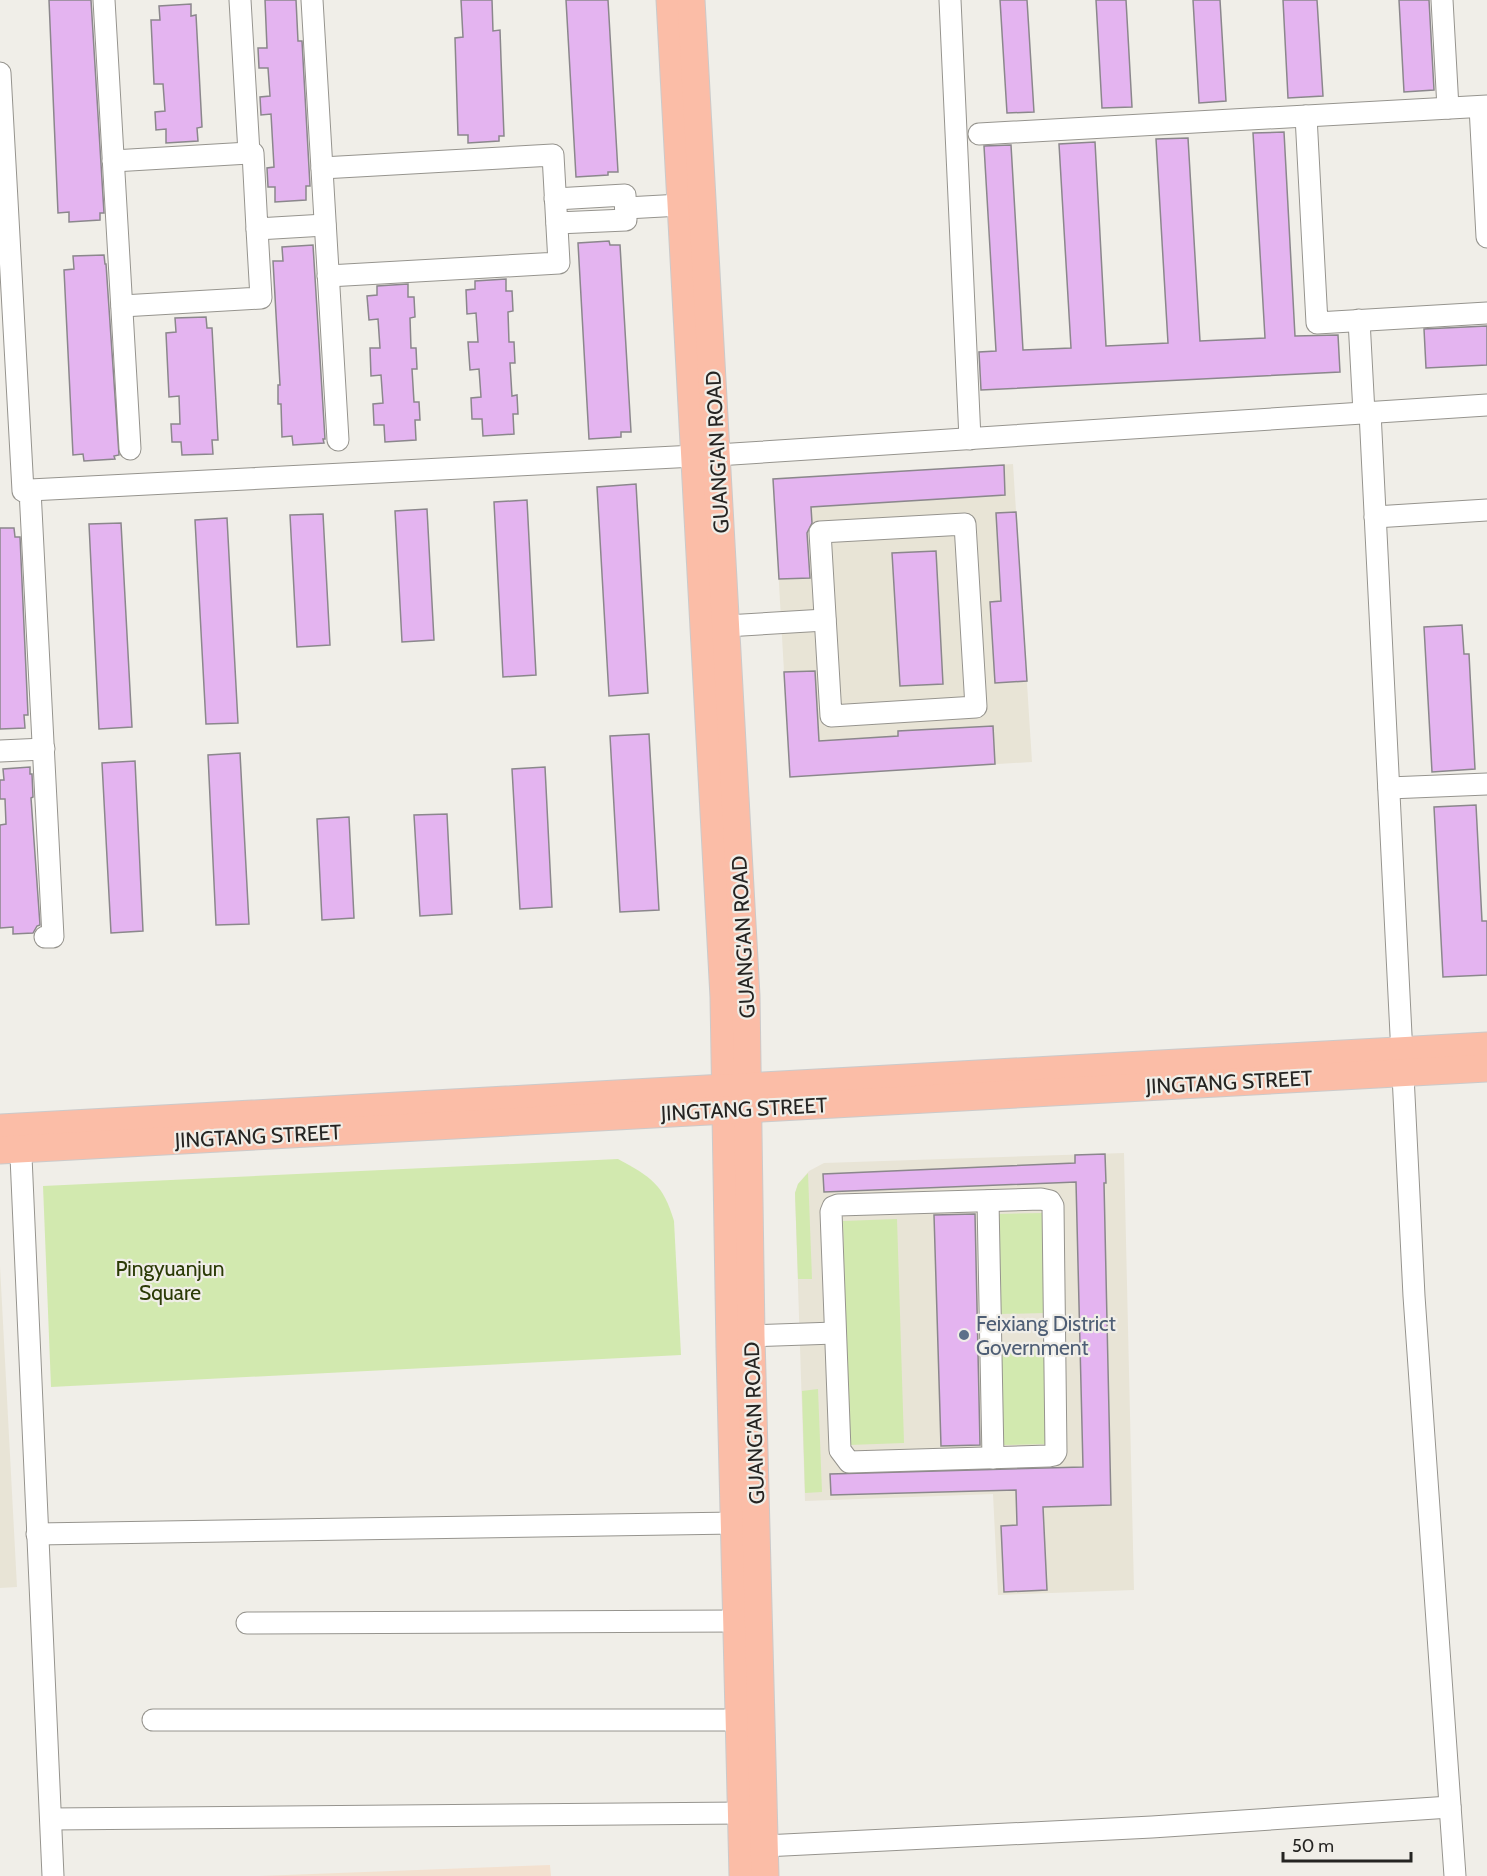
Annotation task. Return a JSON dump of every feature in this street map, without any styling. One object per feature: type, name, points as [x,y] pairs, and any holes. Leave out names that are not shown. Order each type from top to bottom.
[{"type":"main road","name":"GUANG'AN ROAD","points":[[669,0],[681,205],[706,456],[726,626],[746,996],[737,1098],[735,1523],[743,1876]]},
{"type":"main road","name":"GUANG'AN ROAD","points":[[691,0],[724,996],[737,1098],[751,1336],[765,1876]]},
{"type":"main road","name":"JINGTANG STREET","points":[[1402,1062],[1487,1046]]},
{"type":"main road","name":"JINGTANG STREET","points":[[10,1139],[1402,1062],[1487,1068]]},
{"type":"street","points":[[104,0],[130,449]]},
{"type":"street","points":[[240,0],[249,153]]},
{"type":"street","points":[[312,0],[338,440]]},
{"type":"street","points":[[950,0],[970,439]]},
{"type":"street","points":[[1442,0],[1448,108]]},
{"type":"street","points":[[0,73],[5,251],[23,491],[706,456],[1487,405]]},
{"type":"street","points":[[979,134],[1483,106],[1487,237]]},
{"type":"street","points":[[1306,116],[1317,322],[1487,313]]},
{"type":"street","points":[[113,161],[253,153],[261,298],[122,306]]},
{"type":"street","points":[[322,168],[553,155],[557,223],[559,263],[328,276]]},
{"type":"street","points":[[555,199],[625,195],[626,219],[557,223]]},
{"type":"street","points":[[626,208],[681,205]]},
{"type":"street","points":[[257,229],[325,225]]},
{"type":"street","points":[[1359,320],[1375,517],[1414,1296],[1455,1876]]},
{"type":"street","points":[[30,490],[53,937],[45,938]]},
{"type":"street","points":[[1375,517],[1487,510]]},
{"type":"street","points":[[965,524],[976,707],[831,716],[825,620],[820,532],[965,524]]},
{"type":"street","points":[[726,626],[825,620]]},
{"type":"street","points":[[0,751],[44,749]]},
{"type":"street","points":[[1389,788],[1487,784]]},
{"type":"street","points":[[10,1139],[38,1534],[53,1876]]},
{"type":"street","points":[[1041,1199],[1050,1201],[1053,1206],[1056,1452],[1049,1456],[849,1462],[840,1450],[831,1212],[833,1207],[838,1205],[988,1201],[1041,1199]]},
{"type":"street","points":[[988,1201],[993,1458]]},
{"type":"street","points":[[751,1336],[836,1333]]},
{"type":"street","points":[[38,1534],[735,1523]]},
{"type":"street","points":[[247,1623],[737,1621]]},
{"type":"street","points":[[153,1720],[740,1720]]},
{"type":"street","points":[[764,1846],[1152,1827],[1450,1807]]},
{"type":"street","points":[[51,1819],[742,1813]]},
{"type":"shaded area","points":[[1013,464],[1032,762],[790,777],[773,479]]},
{"type":"shaded area","name":"Feixiang District Government","points":[[1124,1153],[1134,1590],[998,1595],[993,1494],[805,1501],[795,1193],[798,1184],[809,1171],[824,1163]]},
{"type":"shaded area","points":[[0,1266],[17,1587],[0,1588]]},
{"type":"shaded area","points":[[550,1865],[551,1876],[259,1876]]},
{"type":"green space","name":"Pingyuanjun Square","points":[[618,1159],[654,1183],[670,1208],[674,1221],[681,1355],[51,1387],[43,1186]]},
{"type":"green space","points":[[808,1173],[812,1279],[798,1279],[795,1193],[798,1184]]},
{"type":"green space","points":[[1044,1213],[1046,1313],[1000,1314],[998,1214]]},
{"type":"green space","points":[[897,1219],[904,1443],[849,1445],[843,1221]]},
{"type":"green space","points":[[1047,1344],[1049,1444],[1003,1445],[1001,1345]]},
{"type":"green space","points":[[818,1389],[822,1492],[805,1493],[802,1391]]},
{"type":"building","points":[[49,0],[91,0],[104,213],[100,213],[100,220],[69,222],[69,212],[58,213]]},
{"type":"building","points":[[265,0],[296,0],[298,41],[302,41],[310,186],[306,186],[306,200],[275,202],[275,187],[268,187],[267,168],[274,167],[271,114],[261,115],[260,97],[270,96],[268,68],[259,68],[258,48],[267,48]]},
{"type":"building","points":[[461,0],[492,0],[493,31],[500,30],[504,136],[499,136],[499,141],[468,143],[468,135],[458,135],[455,38],[463,37]]},
{"type":"building","points":[[566,0],[608,0],[618,172],[608,172],[608,175],[576,177]]},
{"type":"building","points":[[1000,0],[1027,0],[1034,112],[1007,113]]},
{"type":"building","points":[[1096,0],[1126,0],[1132,107],[1102,108]]},
{"type":"building","points":[[1193,0],[1220,0],[1226,101],[1199,103]]},
{"type":"building","points":[[1283,0],[1317,0],[1323,96],[1288,98]]},
{"type":"building","points":[[1399,0],[1429,0],[1434,90],[1404,92]]},
{"type":"building","points":[[191,4],[191,16],[196,15],[202,127],[197,128],[198,141],[166,143],[166,129],[156,130],[155,112],[165,111],[163,84],[154,84],[151,20],[160,20],[159,6]]},
{"type":"building","points":[[1284,132],[1295,336],[1338,335],[1340,372],[981,390],[979,352],[996,351],[984,146],[1011,145],[1023,350],[1071,348],[1059,144],[1095,142],[1106,346],[1168,343],[1156,139],[1188,138],[1200,341],[1265,338],[1253,133]]},
{"type":"building","points":[[609,241],[610,245],[620,245],[631,432],[621,432],[621,437],[589,439],[578,243]]},
{"type":"building","points":[[313,245],[325,439],[323,439],[324,443],[293,445],[292,436],[282,437],[281,404],[278,404],[278,385],[280,385],[273,261],[283,261],[282,247]]},
{"type":"building","points":[[104,255],[119,455],[114,456],[115,459],[84,461],[83,454],[73,455],[64,270],[74,269],[73,256]]},
{"type":"building","points":[[506,279],[506,291],[512,291],[513,311],[508,312],[509,342],[514,342],[515,363],[510,363],[512,396],[517,395],[518,414],[513,414],[514,434],[483,436],[482,419],[472,419],[471,398],[481,397],[479,369],[470,370],[468,342],[478,342],[476,313],[467,314],[466,290],[475,289],[475,281]]},
{"type":"building","points":[[408,284],[408,297],[414,297],[415,317],[410,318],[411,348],[416,348],[417,369],[412,369],[414,402],[419,402],[420,420],[415,420],[416,440],[385,442],[384,425],[374,425],[373,404],[383,403],[381,375],[371,376],[370,348],[380,348],[378,319],[369,320],[367,296],[377,295],[377,286]]},
{"type":"building","points":[[206,317],[207,328],[212,328],[218,440],[212,440],[213,454],[182,455],[181,442],[172,442],[171,424],[180,424],[179,396],[169,397],[166,333],[176,332],[175,318]]},
{"type":"building","points":[[1487,326],[1487,365],[1426,368],[1424,329]]},
{"type":"building","points":[[1004,465],[1005,495],[811,507],[812,523],[807,533],[810,578],[779,579],[773,479]]},
{"type":"building","points":[[636,484],[648,693],[609,696],[597,487]]},
{"type":"building","points":[[527,500],[536,675],[503,677],[494,502]]},
{"type":"building","points":[[427,509],[434,640],[402,642],[395,511]]},
{"type":"building","points":[[1016,512],[1027,681],[995,683],[990,602],[1001,601],[996,513]]},
{"type":"building","points":[[323,514],[330,645],[297,647],[290,515]]},
{"type":"building","points":[[227,518],[238,723],[206,724],[195,520]]},
{"type":"building","points":[[121,523],[132,727],[99,729],[89,524]]},
{"type":"building","points":[[0,528],[14,528],[15,537],[20,537],[28,715],[24,715],[25,728],[0,729]]},
{"type":"building","points":[[936,551],[943,684],[900,686],[892,553]]},
{"type":"building","points":[[1462,625],[1464,654],[1469,654],[1475,769],[1432,772],[1424,627]]},
{"type":"building","points":[[815,671],[819,741],[898,736],[898,731],[993,726],[995,764],[790,777],[784,672]]},
{"type":"building","points":[[649,734],[659,910],[620,912],[610,736]]},
{"type":"building","points":[[240,753],[249,924],[216,925],[208,755]]},
{"type":"building","points":[[135,761],[143,931],[111,933],[102,763]]},
{"type":"building","points":[[30,767],[40,925],[33,933],[13,934],[13,927],[0,928],[0,825],[6,824],[5,799],[0,799],[0,780],[4,780],[3,769]]},
{"type":"building","points":[[545,767],[552,907],[520,909],[512,769]]},
{"type":"building","points":[[1476,805],[1482,921],[1487,921],[1487,975],[1443,977],[1434,807]]},
{"type":"building","points":[[447,814],[452,914],[420,916],[414,815]]},
{"type":"building","points":[[349,817],[354,918],[322,920],[317,819]]},
{"type":"building","points":[[1105,1154],[1111,1505],[1043,1507],[1047,1590],[1004,1592],[1001,1526],[1017,1525],[1016,1490],[831,1495],[830,1474],[1083,1467],[1076,1182],[824,1192],[823,1174],[1075,1163],[1075,1155]]},
{"type":"building","points":[[975,1214],[980,1445],[941,1446],[934,1215]]},
{"type":"place","name":"Feixiang District Government","points":[[964,1335]]}]
